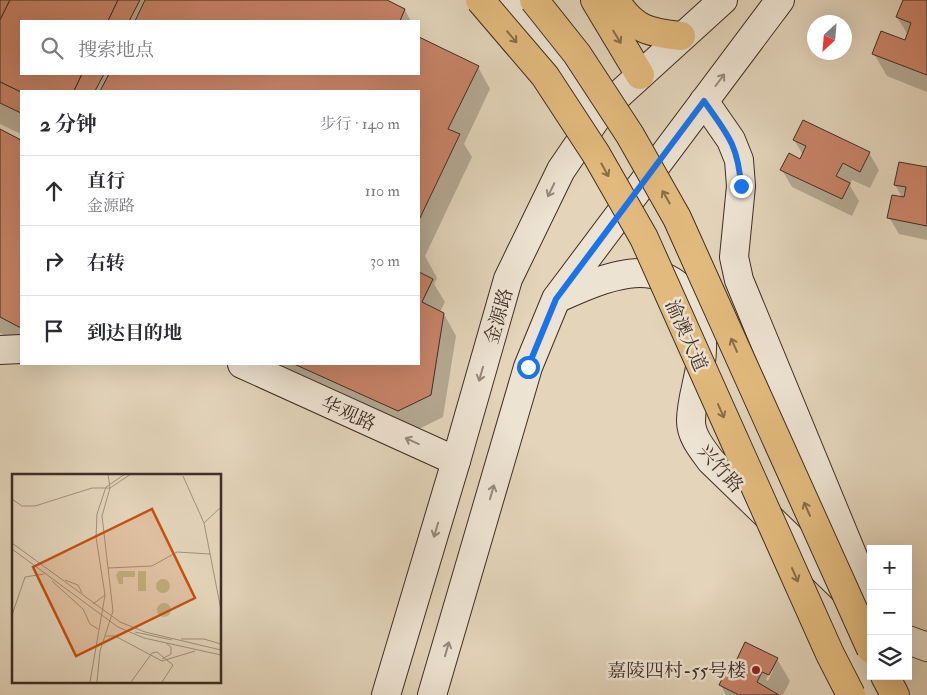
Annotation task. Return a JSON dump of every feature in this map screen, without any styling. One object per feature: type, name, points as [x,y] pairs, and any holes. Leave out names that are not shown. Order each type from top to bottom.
[{"type":"main road","name":"渝澳大道","points":[[480,0],[545,76],[596,154],[644,238],[826,645],[851,695]]},
{"type":"main road","points":[[510,0],[551,46],[602,110]]},
{"type":"main road","name":"渝澳大道","points":[[534,0],[577,54],[630,135],[677,218],[867,640]]},
{"type":"main road","points":[[595,0],[640,75]]},
{"type":"main road","points":[[615,0],[637,25],[653,33],[682,36]]},
{"type":"main road","name":"金源路","points":[[386,695],[456,462],[508,279],[561,170],[602,110],[723,0]]},
{"type":"main road","points":[[432,695],[528,367],[556,299],[780,0]]},
{"type":"main road","points":[[704,101],[731,140],[739,160],[741,186],[734,257],[739,280],[867,590]]},
{"type":"main road","name":"兴竹路","points":[[556,299],[600,280],[623,275],[650,273],[678,284],[693,304],[701,326],[702,350],[691,422],[696,440],[711,461],[867,611]]},
{"type":"main road","points":[[0,350],[20,349]]},
{"type":"main road","name":"华观路","points":[[244,365],[456,462]]},
{"type":"main road","points":[[912,641],[927,647]]},
{"type":"main road","points":[[887,680],[895,695]]},
{"type":"building","points":[[0,0],[10,0],[0,20]]},
{"type":"building","points":[[10,0],[118,0],[108,20],[20,20],[20,75],[82,75],[74,90],[20,90],[20,92],[0,82],[0,20]]},
{"type":"building","points":[[118,0],[140,0],[130,20],[108,20]]},
{"type":"building","points":[[145,0],[387,0],[405,9],[400,20],[135,20]]},
{"type":"building","points":[[903,0],[927,0],[927,75],[872,54],[881,31],[905,40],[911,23],[896,17]]},
{"type":"building","points":[[420,37],[479,66],[448,129],[460,134],[420,218],[420,90],[101,90],[108,75],[420,75]]},
{"type":"building","points":[[82,75],[103,75],[96,90],[74,90]]},
{"type":"building","points":[[0,82],[20,92],[20,113],[0,103]]},
{"type":"building","points":[[803,120],[870,152],[860,172],[843,163],[836,176],[850,183],[842,199],[780,170],[789,153],[800,159],[806,146],[793,140]]},
{"type":"building","points":[[0,129],[20,139],[20,327],[0,317]]},
{"type":"building","points":[[899,162],[927,167],[927,226],[887,218],[892,195],[904,197],[906,187],[894,185]]},
{"type":"building","points":[[420,272],[433,279],[422,302],[444,313],[431,395],[398,411],[296,365],[420,365]]},
{"type":"building","name":"嘉陵四村-55号楼","points":[[745,642],[778,658],[769,675],[762,672],[757,682],[779,695],[739,695],[719,685],[728,667],[739,673],[744,663],[737,659]]},
{"type":"place","name":"嘉陵四村-55号楼","points":[[756,670]]},
{"type":"route","points":[[528,367],[556,299],[704,101],[731,140],[739,160],[741,186]]}]
